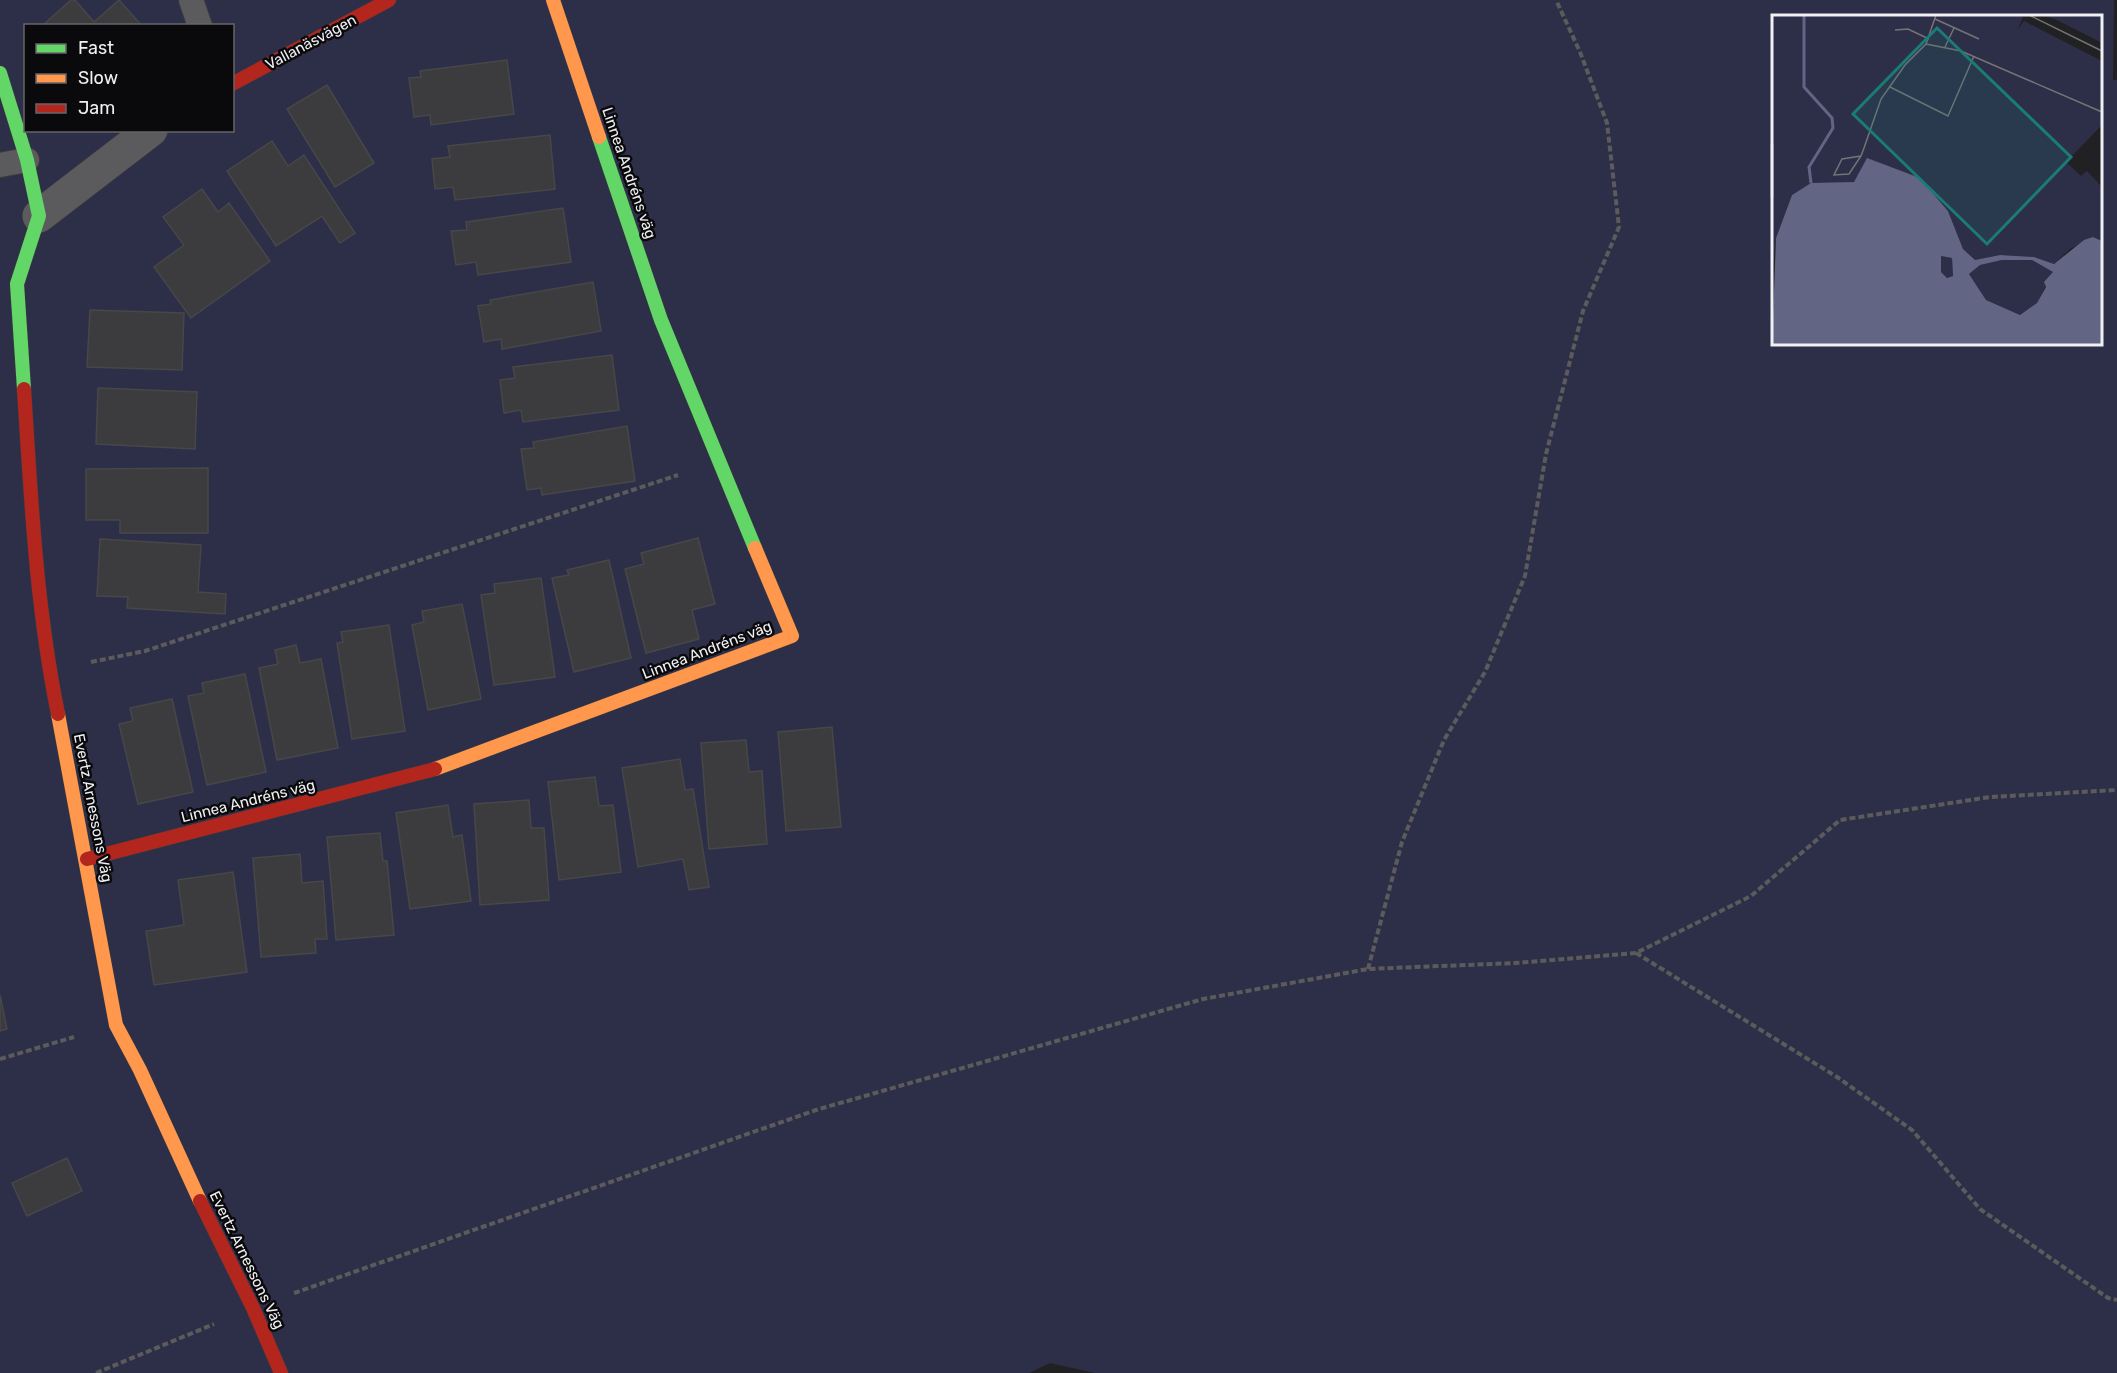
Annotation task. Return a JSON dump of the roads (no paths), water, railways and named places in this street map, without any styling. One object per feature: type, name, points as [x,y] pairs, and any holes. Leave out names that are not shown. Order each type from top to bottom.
[{"type":"street","name":"Vallanäsvägen","points":[[234,83],[389,0]]},
{"type":"street","name":"Linnea Andréns väg","points":[[87,859],[425,773],[792,636],[661,320],[553,0]]},
{"type":"street","points":[[0,73],[27,160],[39,216],[148,132]]},
{"type":"street","name":"Evertz Arnessons Väg","points":[[39,216],[17,284],[34,552],[49,671],[87,859],[116,1025],[140,1070],[181,1163],[253,1308],[282,1373]]},
{"type":"lane","points":[[191,0],[199,24]]},
{"type":"lane","points":[[0,165],[27,160]]}]
